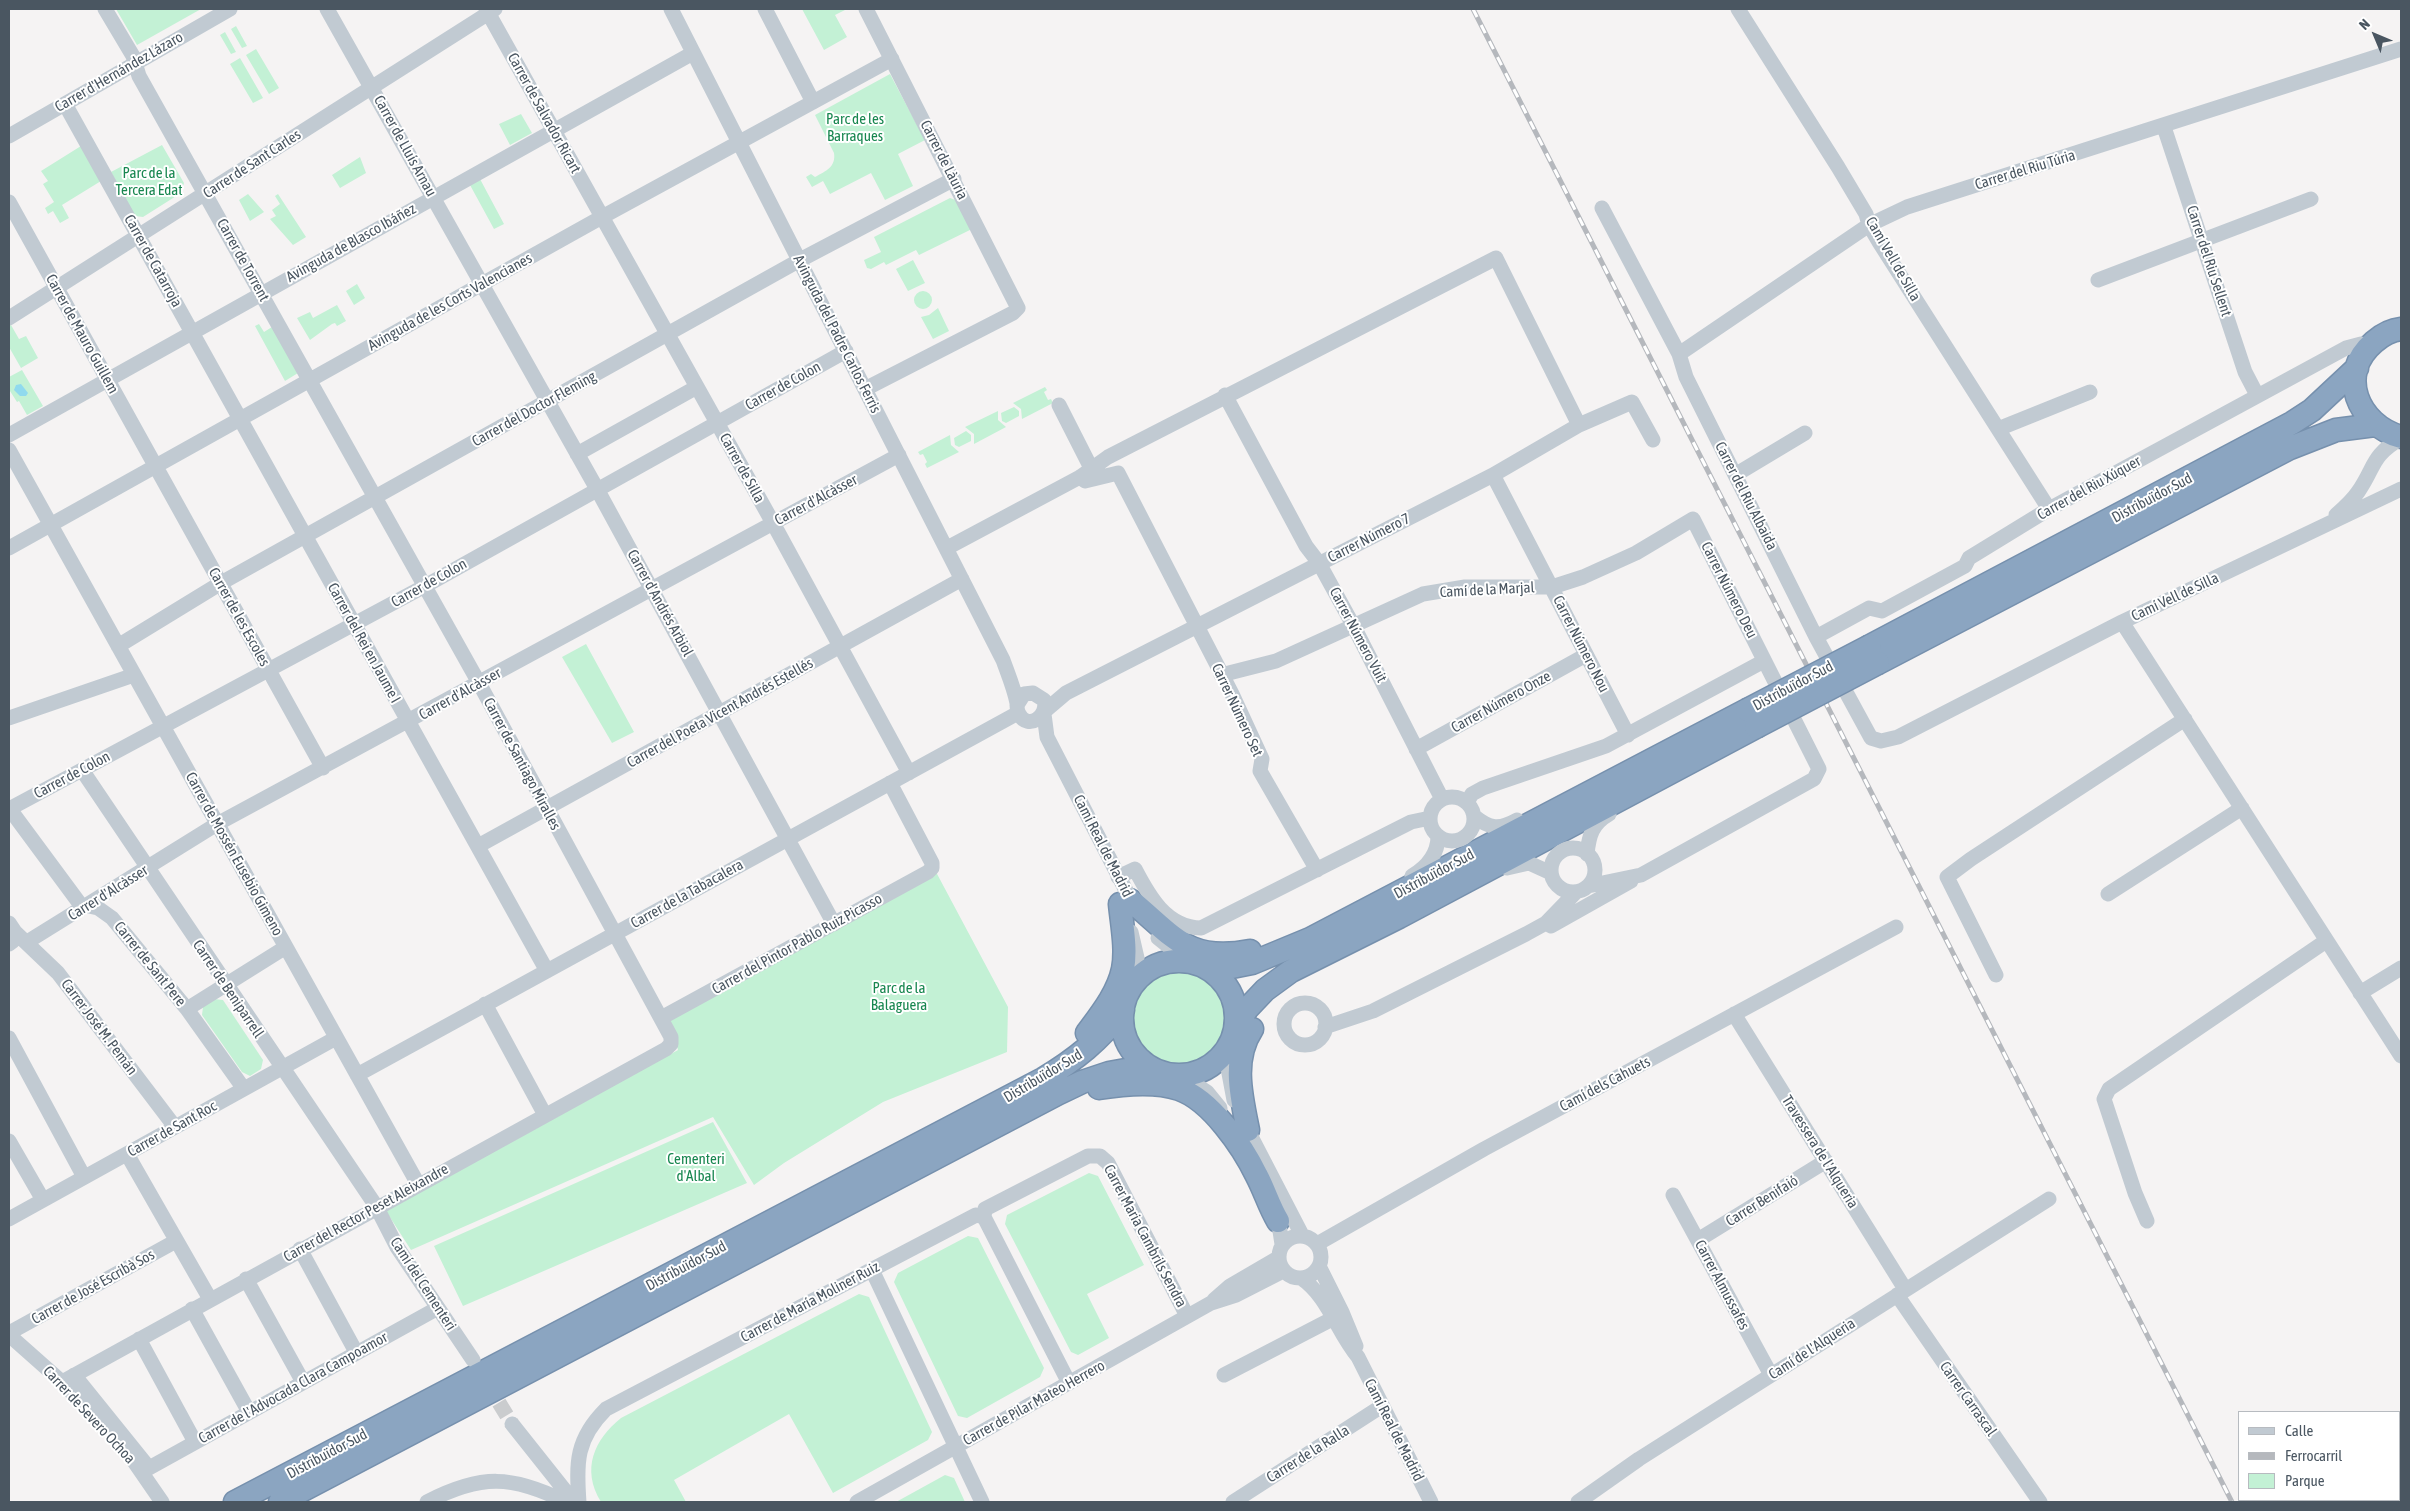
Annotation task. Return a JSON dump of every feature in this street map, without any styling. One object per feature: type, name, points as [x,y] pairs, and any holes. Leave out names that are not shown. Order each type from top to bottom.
[{"type":"highway","points":[[2401,329],[2381,336],[2368,347],[2357,368],[2355,384],[2357,399],[2364,413],[2375,425],[2388,433],[2401,437]]},
{"type":"highway","name":"Distribuïdor Sud","points":[[1235,1028],[1247,1009],[1265,990],[1291,971],[1315,947],[1376,905],[1645,763],[1751,719],[1874,654],[2292,423],[2312,410],[2357,368]]},
{"type":"highway","name":"Distribuïdor Sud","points":[[1874,654],[2290,448],[2336,430],[2375,425]]},
{"type":"highway","name":"Distribuïdor Sud","points":[[1212,971],[1315,947],[1399,917],[1670,772],[1751,719]]},
{"type":"highway","points":[[1125,902],[1176,940],[1201,952],[1224,954],[1315,947]]},
{"type":"highway","points":[[1051,1086],[1116,988],[1123,970],[1125,902]]},
{"type":"highway","points":[[1248,1130],[1240,1073],[1243,1046],[1250,1031],[1315,947]]},
{"type":"highway","points":[[1169,962],[1188,962],[1212,971],[1224,982],[1232,996],[1236,1012],[1235,1028],[1225,1052],[1205,1068],[1181,1075],[1158,1071],[1148,1066],[1136,1055],[1127,1042],[1123,1027],[1123,1010],[1128,995],[1136,981],[1151,969],[1169,962]]},
{"type":"highway","name":"Distribuïdor Sud","points":[[280,1502],[1051,1086],[1077,1058],[1109,1029],[1123,1010]]},
{"type":"highway","name":"Distribuïdor Sud","points":[[234,1502],[1051,1086],[1082,1082],[1109,1073],[1148,1066]]},
{"type":"highway","points":[[1051,1086],[1138,1084],[1179,1089],[1191,1094],[1219,1120],[1244,1153],[1278,1220]]},
{"type":"street","name":"Carrer de Torrent","points":[[105,9],[133,56],[139,76],[310,380]]},
{"type":"street","name":"Carrer d'Hernández Lázaro","points":[[9,136],[230,9]]},
{"type":"street","name":"Carrer de Lluís Arnau","points":[[327,9],[482,284]]},
{"type":"street","name":"Avinguda del Padre Carlos Ferris","points":[[671,9],[1003,660],[1020,713]]},
{"type":"street","points":[[765,9],[812,102]]},
{"type":"street","name":"Carrer de Làuria","points":[[865,389],[1014,312],[1018,308],[866,9]]},
{"type":"street","name":"Camí Vell de Silla","points":[[1738,9],[1838,167],[1866,214],[1869,225],[2049,509]]},
{"type":"street","name":"Carrer de Sant Carles","points":[[9,318],[490,10]]},
{"type":"street","name":"Carrer de Salvador Ricart","points":[[490,10],[553,130],[602,217]]},
{"type":"street","name":"Carrer del Riu Túria","points":[[1679,354],[1869,225],[1907,207],[2164,127],[2401,49]]},
{"type":"street","name":"Avinguda de Blasco Ibáñez","points":[[9,436],[106,379],[693,53]]},
{"type":"street","name":"Avinguda de les Corts Valencianes","points":[[9,548],[602,217],[892,59]]},
{"type":"street","name":"Carrer de Catarroja","points":[[65,104],[241,418]]},
{"type":"street","name":"Carrer del Riu Sellent","points":[[2164,127],[2245,372],[2257,395]]},
{"type":"street","name":"Carrer del Doctor Fleming","points":[[118,646],[221,583],[800,260],[954,179]]},
{"type":"street","points":[[2098,280],[2311,199]]},
{"type":"street","name":"Carrer de Mauro Guillem","points":[[9,202],[155,466]]},
{"type":"street","name":"Carrer del Riu Albaida","points":[[1602,208],[1679,354],[1686,376],[1816,637],[1866,732],[1871,738],[1880,741],[1898,737],[2122,622]]},
{"type":"street","name":"Carrer de Silla","points":[[602,217],[773,523],[909,773]]},
{"type":"street","points":[[947,548],[1225,395],[1496,258],[1579,425]]},
{"type":"street","name":"Carrer d'Andrés Arbiol","points":[[482,284],[597,489],[834,924]]},
{"type":"street","name":"Carrer del Riu Xúquer","points":[[1816,637],[1869,608],[1882,611],[1965,566],[1969,558],[2049,509],[2346,348],[2361,344],[2368,347]]},
{"type":"street","name":"Carrer de Colon","points":[[9,808],[424,586],[846,351]]},
{"type":"street","name":"Carrer de Santiago Miralles","points":[[310,380],[374,498],[479,683],[661,1018],[671,1038],[670,1044]]},
{"type":"street","points":[[577,454],[697,386]]},
{"type":"street","points":[[1998,429],[2090,392]]},
{"type":"street","name":"Carrer Número Vuit","points":[[1225,395],[1306,546],[1319,564],[1353,625],[1442,799]]},
{"type":"street","name":"Carrer Número 7","points":[[1020,713],[1024,694],[1041,703],[1066,693],[1493,475],[1579,425],[1632,402],[1653,440]]},
{"type":"street","points":[[1059,405],[1085,472]]},
{"type":"street","name":"Carrer del Rei en Jaume I","points":[[241,418],[305,537],[547,971]]},
{"type":"street","points":[[1735,475],[1805,433]]},
{"type":"street","points":[[2319,528],[2345,507],[2358,492],[2373,462],[2381,452],[2401,437]]},
{"type":"street","name":"Carrer de Mossén Eusebio Gimeno","points":[[9,450],[418,1184]]},
{"type":"street","name":"Carrer d'Alcàsser","points":[[27,942],[148,869],[217,824],[899,455]]},
{"type":"street","name":"Carrer de les Escoles","points":[[155,466],[323,768]]},
{"type":"street","name":"Carrer Número Set","points":[[1085,472],[1085,481],[1118,474],[1197,627],[1262,759],[1260,772],[1317,870]]},
{"type":"street","name":"Carrer Número Nou","points":[[1493,475],[1628,735]]},
{"type":"street","name":"Camí Vell de Silla","points":[[2401,489],[2122,622],[2401,1056]]},
{"type":"street","name":"Camí de la Marjal","points":[[1221,675],[1276,661],[1422,594],[1465,587],[1552,586],[1583,578],[1636,552],[1693,520]]},
{"type":"street","name":"Carrer Número Deu","points":[[1641,875],[1814,779],[1819,768],[1693,520]]},
{"type":"street","name":"Carrer del Poeta Vicent Andrés Estellés","points":[[478,846],[962,579]]},
{"type":"street","name":"Carrer Número Onze","points":[[1416,749],[1586,655]]},
{"type":"street","name":"Avinguda del Padre Carlos Ferris","points":[[1003,660],[1041,703]]},
{"type":"street","points":[[1467,802],[1472,794],[1483,788],[1606,746],[1764,661]]},
{"type":"street","points":[[9,718],[134,675]]},
{"type":"street","points":[[1020,713],[1038,720],[1041,703]]},
{"type":"street","name":"Camí Real de Madrid","points":[[1041,703],[1047,737],[1118,877],[1137,958],[1136,981]]},
{"type":"street","name":"Carrer de la Tabacalera","points":[[357,1075],[1020,713]]},
{"type":"street","name":"Camí Real de Madrid","points":[[1020,713],[1125,902],[1151,931],[1188,962]]},
{"type":"street","points":[[1996,975],[1946,877],[2185,718]]},
{"type":"street","points":[[1474,816],[1474,824],[1466,836],[1452,841],[1438,836],[1431,825],[1430,818],[1434,807],[1442,799],[1455,797],[1467,802],[1474,816],[1485,825],[1493,828],[1503,827],[1617,770],[1645,763]]},
{"type":"street","name":"Carrer de Beniparrell","points":[[82,770],[225,985],[376,1206]]},
{"type":"street","points":[[1587,854],[1589,836],[1593,826],[1670,772]]},
{"type":"street","name":"Carrer del Pintor Pablo Ruiz Picasso","points":[[661,1018],[928,872],[932,868],[890,783]]},
{"type":"street","name":"Carrer de Sant Pere","points":[[9,808],[80,904],[98,908],[112,918],[187,1008],[244,1089]]},
{"type":"street","points":[[2108,894],[2242,808]]},
{"type":"street","points":[[1118,877],[1134,869],[1152,902],[1170,917],[1192,928],[1201,928],[1411,822],[1430,818]]},
{"type":"street","points":[[1376,905],[1389,890],[1423,870],[1435,852],[1438,836]]},
{"type":"street","points":[[1554,915],[1554,860],[1563,851],[1576,848],[1587,854],[1595,868],[1618,879]]},
{"type":"street","points":[[1399,917],[1415,914],[1511,866],[1529,863],[1570,892],[1641,875]]},
{"type":"street","points":[[1325,1027],[1373,1011],[1546,923],[1593,878],[1595,868]]},
{"type":"street","points":[[1526,934],[1541,931],[1641,875]]},
{"type":"street","name":"Camí dels Cahuets","points":[[1317,1244],[1484,1149],[1896,927]]},
{"type":"street","name":"Carrer José M. Pemán","points":[[11,933],[27,942],[58,973],[175,1127]]},
{"type":"street","points":[[2147,1221],[2135,1193],[2104,1099],[2109,1089],[2326,942]]},
{"type":"street","points":[[187,1008],[286,947]]},
{"type":"street","points":[[2360,993],[2401,968]]},
{"type":"street","points":[[486,1004],[545,1115]]},
{"type":"street","name":"Travessera de l'Alqueria","points":[[1734,1014],[1826,1161],[1901,1292]]},
{"type":"street","points":[[9,1038],[84,1177]]},
{"type":"street","name":"Carrer de Sant Roc","points":[[9,1219],[336,1038]]},
{"type":"street","name":"Carrer del Rector Peset Aleixandre","points":[[68,1378],[376,1206],[666,1049],[670,1044]]},
{"type":"street","points":[[1225,1052],[1232,1094],[1248,1130],[1302,1235]]},
{"type":"street","points":[[1181,1075],[1207,1092],[1238,1132],[1266,1180],[1277,1207],[1281,1257],[1289,1275],[1300,1278],[1312,1274],[1319,1266],[1321,1255],[1317,1244],[1310,1238],[1302,1235],[1289,1238],[1281,1257]]},
{"type":"street","points":[[9,1141],[42,1200]]},
{"type":"street","points":[[127,1154],[210,1299]]},
{"type":"street","name":"Carrer Maria Cambrils Sendra","points":[[984,1217],[985,1209],[1002,1200],[1088,1156],[1100,1156],[1108,1163],[1187,1316]]},
{"type":"street","name":"Carrer Benifaió","points":[[1698,1240],[1826,1161]]},
{"type":"street","name":"Carrer Almussafes","points":[[1672,1195],[1771,1375]]},
{"type":"street","name":"Camí de l'Alqueria","points":[[1578,1502],[1639,1459],[2049,1199]]},
{"type":"street","name":"Camí del Cementeri","points":[[376,1206],[397,1247],[473,1360]]},
{"type":"street","name":"Carrer de María Moliner Ruiz","points":[[580,1502],[578,1456],[584,1436],[594,1420],[606,1409],[976,1215],[984,1217]]},
{"type":"street","points":[[984,1217],[1069,1383]]},
{"type":"street","name":"Carrer de José Escribà Sos","points":[[9,1334],[176,1241]]},
{"type":"street","points":[[300,1249],[356,1352]]},
{"type":"street","name":"Carrer de Pilar Mateo Herrero","points":[[857,1502],[1212,1303],[1230,1286],[1281,1257]]},
{"type":"street","name":"Camí Real de Madrid","points":[[1319,1266],[1355,1340],[1358,1357]]},
{"type":"street","points":[[872,1270],[982,1502]]},
{"type":"street","name":"Camí Real de Madrid","points":[[1300,1278],[1317,1292],[1347,1344],[1358,1357],[1431,1502]]},
{"type":"street","points":[[246,1279],[303,1382]]},
{"type":"street","name":"Carrer Carrascal","points":[[1901,1292],[2035,1500]]},
{"type":"street","name":"Carrer de l'Advocada Clara Campoamor","points":[[149,1468],[438,1308]]},
{"type":"street","points":[[192,1309],[249,1412]]},
{"type":"street","points":[[1224,1375],[1332,1320]]},
{"type":"street","name":"Carrer de Severo Ochoa","points":[[9,1334],[68,1378],[149,1468]]},
{"type":"street","points":[[139,1339],[195,1442]]},
{"type":"street","name":"Carrer de Severo Ochoa","points":[[68,1378],[128,1453],[162,1502]]},
{"type":"street","name":"Carrer de la Ralla","points":[[1232,1502],[1382,1406]]},
{"type":"street","points":[[512,1424],[574,1502]]},
{"type":"street","points":[[427,1502],[448,1491],[476,1482],[526,1484],[566,1502]]},
{"type":"green space","points":[[116,9],[201,9],[137,45]]},
{"type":"green space","points":[[802,9],[847,9],[835,15],[847,37],[824,50]]},
{"type":"green space","points":[[236,26],[247,46],[242,48],[231,29]]},
{"type":"green space","points":[[225,32],[236,52],[231,54],[220,35]]},
{"type":"green space","points":[[256,49],[279,88],[269,94],[246,55]]},
{"type":"green space","points":[[240,58],[263,98],[253,103],[230,64]]},
{"type":"green space","name":"Parc de les Barraques","points":[[890,74],[925,140],[898,154],[913,186],[885,200],[871,173],[830,194],[823,181],[812,187],[806,177],[811,174],[815,177],[826,170],[832,165],[834,158],[834,153],[815,115]]},
{"type":"green space","points":[[521,114],[532,133],[510,145],[499,124]]},
{"type":"green space","name":"Parc de la Tercera Edat","points":[[162,145],[184,183],[181,193],[143,217],[135,216],[111,172]]},
{"type":"green space","points":[[81,146],[101,181],[62,205],[69,218],[60,223],[53,211],[48,214],[45,208],[54,202],[43,184],[48,181],[41,171]]},
{"type":"green space","points":[[360,157],[366,173],[340,188],[332,175]]},
{"type":"green space","points":[[480,179],[504,224],[494,229],[470,185]]},
{"type":"green space","points":[[248,194],[264,212],[250,221],[239,200]]},
{"type":"green space","points":[[278,194],[306,237],[293,245],[270,219],[276,216],[272,210],[280,204],[275,196]]},
{"type":"green space","points":[[950,198],[958,201],[972,229],[919,255],[916,250],[886,265],[884,262],[871,269],[867,268],[864,260],[881,252],[874,237]]},
{"type":"green space","points":[[913,260],[925,283],[908,291],[896,269]]},
{"type":"green space","points":[[357,284],[365,298],[354,305],[346,291]]},
{"type":"green space","points":[[923,291],[929,294],[932,300],[929,306],[923,309],[917,306],[914,300],[917,294]]},
{"type":"green space","points":[[337,305],[346,321],[337,326],[335,323],[332,324],[310,340],[297,318],[310,312],[313,318]]},
{"type":"green space","points":[[938,308],[949,331],[933,339],[921,317],[929,315]]},
{"type":"green space","points":[[259,324],[264,332],[272,327],[298,373],[285,381],[255,326]]},
{"type":"green space","points":[[11,325],[19,339],[26,336],[38,358],[21,368],[9,347],[9,326]]},
{"type":"green space","points":[[22,370],[43,406],[27,415],[19,401],[17,402],[9,392],[9,377]]},
{"type":"green space","points":[[1045,387],[1047,390],[1044,392],[1048,400],[1051,399],[1053,403],[1022,419],[1021,409],[1013,403]]},
{"type":"green space","points":[[1014,407],[1019,411],[1019,416],[1006,423],[1002,421],[1001,413]]},
{"type":"green space","points":[[998,411],[998,420],[1006,427],[974,444],[974,434],[965,427]]},
{"type":"green space","points":[[966,431],[971,435],[971,441],[959,447],[955,445],[954,438]]},
{"type":"green space","points":[[950,435],[951,445],[959,452],[927,468],[925,464],[927,462],[923,454],[920,455],[918,452]]},
{"type":"green space","points":[[586,644],[634,732],[612,743],[562,657]]},
{"type":"green space","name":"Parc de la Balaguera","points":[[936,872],[1008,1007],[1007,1052],[883,1102],[784,1163],[754,1185],[713,1117],[411,1250],[384,1208],[497,1150],[678,1050],[669,1019]]},
{"type":"green space","points":[[1179,970],[1197,973],[1213,984],[1224,1000],[1227,1018],[1224,1036],[1213,1052],[1197,1063],[1179,1066],[1161,1063],[1145,1052],[1134,1036],[1131,1018],[1134,1000],[1145,984],[1161,973]]},
{"type":"green space","points":[[214,999],[223,1000],[263,1060],[261,1069],[250,1076],[242,1072],[202,1015],[203,1007]]},
{"type":"green space","name":"Cementeri d'Albal","points":[[713,1122],[747,1183],[463,1306],[434,1246]]},
{"type":"green space","points":[[1089,1173],[1098,1176],[1144,1265],[1087,1294],[1109,1338],[1078,1355],[1071,1352],[1005,1224],[1007,1215]]},
{"type":"green space","points":[[968,1236],[978,1238],[1044,1368],[1040,1377],[967,1418],[958,1416],[894,1282],[898,1273]]},
{"type":"green space","points":[[859,1294],[869,1297],[932,1432],[928,1440],[833,1493],[789,1414],[674,1480],[686,1502],[601,1502],[592,1478],[593,1456],[604,1436],[621,1418]]},
{"type":"green space","points":[[945,1475],[954,1478],[965,1502],[896,1502]]},
{"type":"water","points":[[21,384],[28,393],[26,396],[20,396],[14,390],[16,385]]},
{"type":"tunnel","points":[[487,1383],[512,1424]]},
{"type":"railway","points":[[1473,9],[2232,1502]]}]
